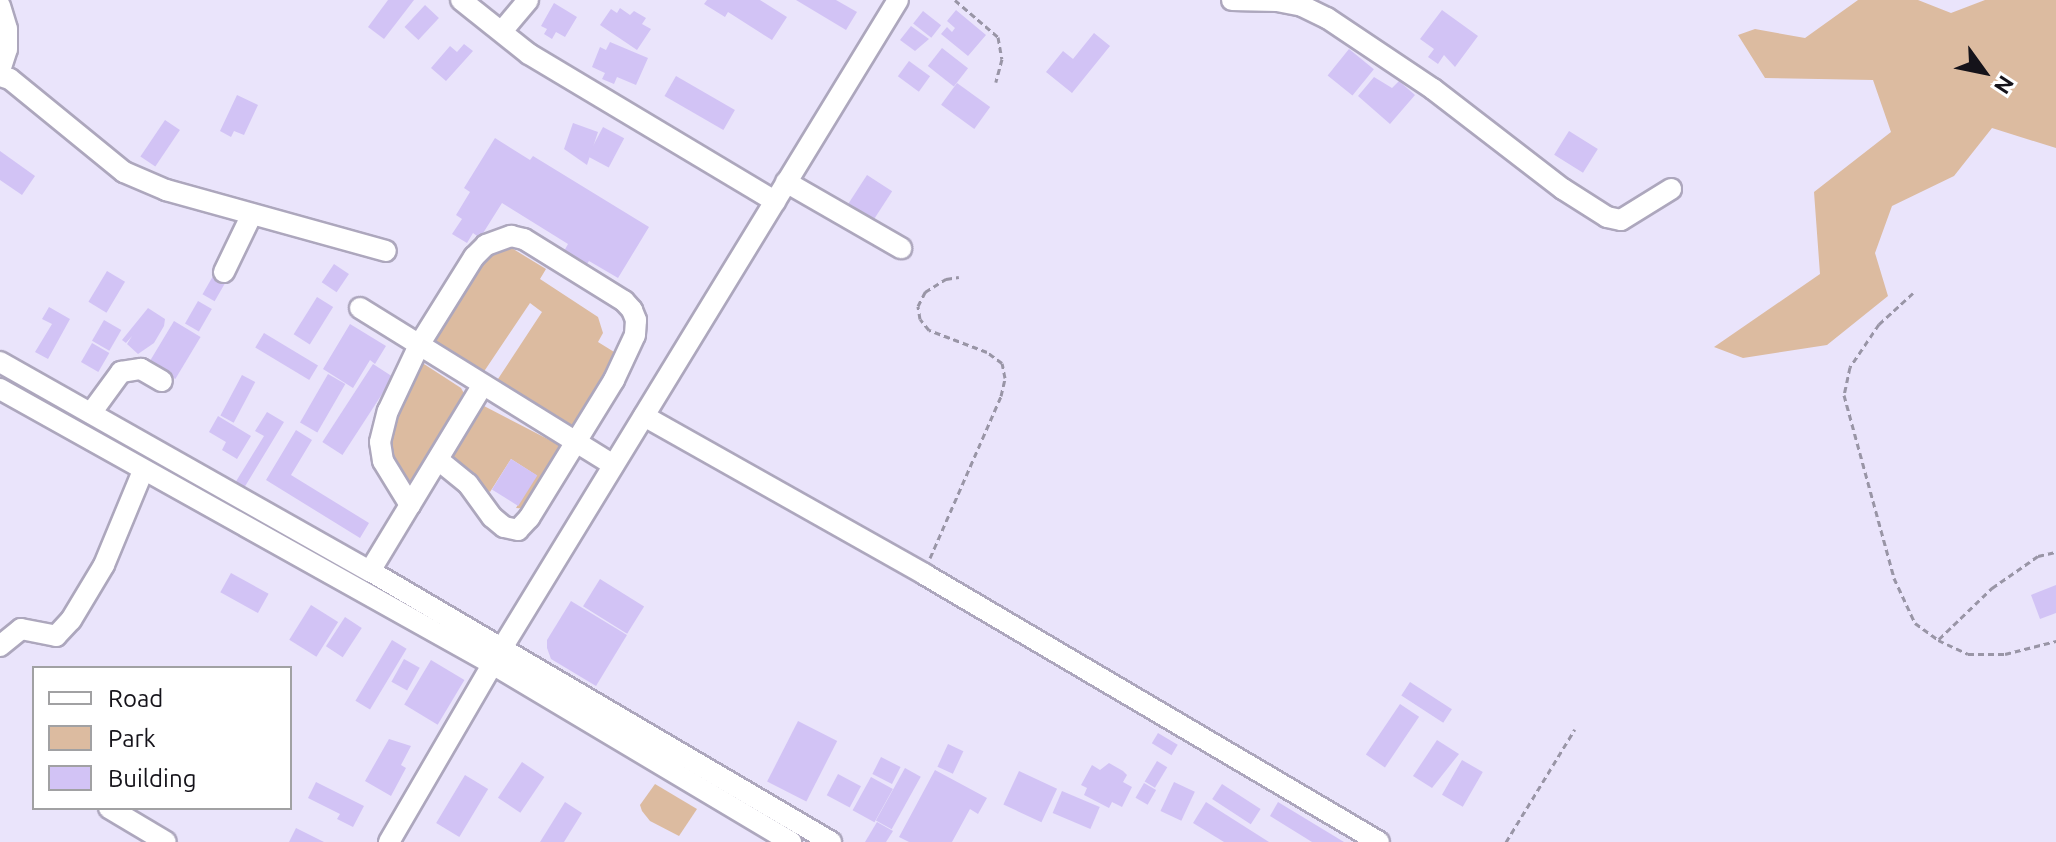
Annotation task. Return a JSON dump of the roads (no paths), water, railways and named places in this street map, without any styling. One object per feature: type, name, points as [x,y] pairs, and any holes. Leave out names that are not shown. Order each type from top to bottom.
[{"type":"street","points":[[461,0],[503,30],[529,54],[775,201]]},
{"type":"street","points":[[503,30],[528,0]]},
{"type":"street","points":[[389,842],[613,465],[898,0]]},
{"type":"street","points":[[1232,0],[1290,4],[1327,18],[1433,89],[1563,189],[1607,217],[1621,220],[1671,189]]},
{"type":"street","points":[[0,6],[7,29],[7,49],[0,73],[124,172],[166,190],[386,251]]},
{"type":"street","points":[[786,182],[901,248]]},
{"type":"street","points":[[224,272],[252,214]]},
{"type":"street","points":[[410,505],[393,482],[383,461],[380,442],[388,411],[419,345],[474,257],[486,245],[511,236],[524,239],[624,301],[636,320],[635,335],[614,380],[577,443],[518,530],[504,527],[492,517],[468,484],[438,460]]},
{"type":"street","points":[[360,308],[613,465]]},
{"type":"street","points":[[0,362],[370,571],[791,842]]},
{"type":"street","points":[[91,413],[121,372],[141,369],[162,381]]},
{"type":"street","points":[[370,571],[482,386]]},
{"type":"street","points":[[0,389],[143,471],[498,656],[831,842]]},
{"type":"street","points":[[644,416],[924,574],[1379,842]]},
{"type":"street","points":[[0,646],[21,629],[56,636],[71,620],[104,565],[143,471]]},
{"type":"street","points":[[112,810],[166,842]]}]
